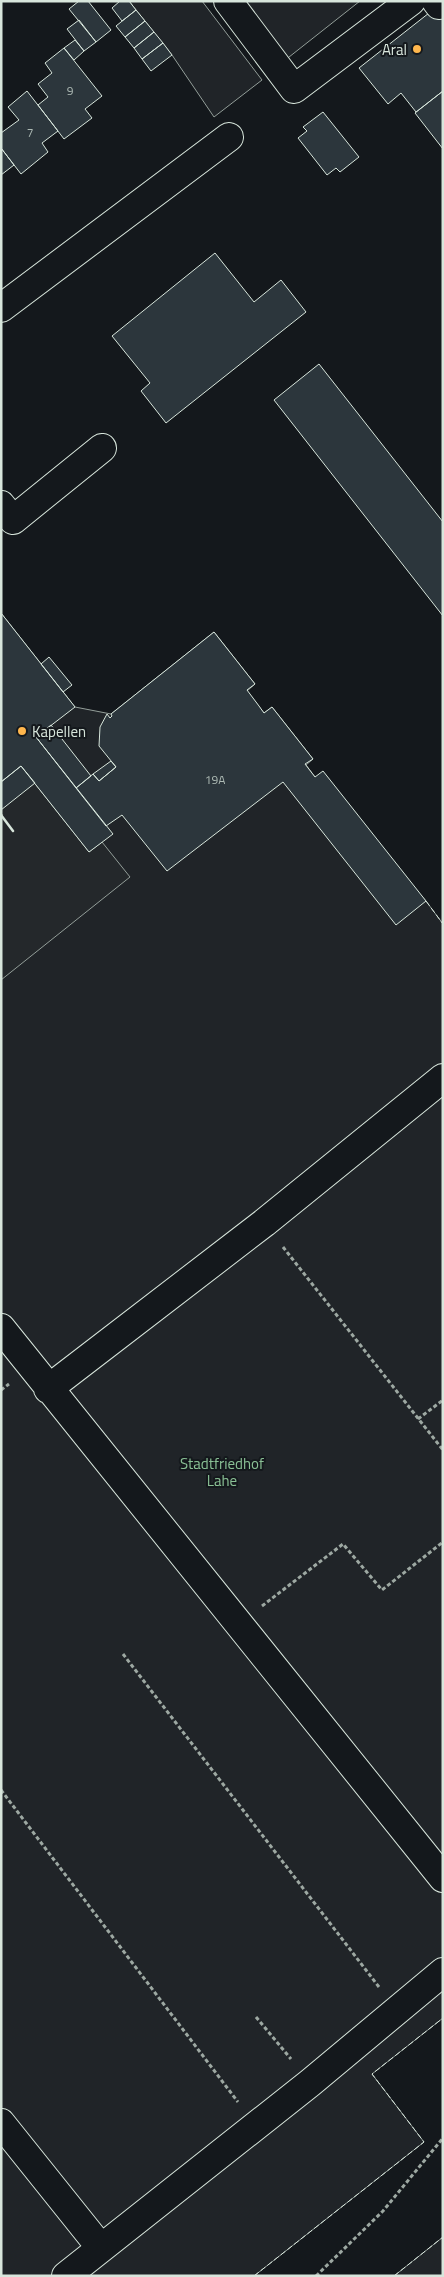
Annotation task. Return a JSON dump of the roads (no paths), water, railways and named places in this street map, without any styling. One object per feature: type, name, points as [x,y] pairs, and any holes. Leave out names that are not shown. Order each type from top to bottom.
[{"type":"street","points":[[228,1],[294,89],[411,1]]},
{"type":"street","points":[[1,308],[228,138]]},
{"type":"street","points":[[1,506],[13,520],[102,448]]},
{"type":"street","points":[[48,1389],[264,1222],[443,1078]]},
{"type":"street","points":[[1,1328],[48,1389],[443,1878]]},
{"type":"street","points":[[66,2276],[310,2083],[443,1972]]},
{"type":"street","points":[[1,2123],[101,2248]]},
{"type":"place","name":"Aral","points":[[417,49]]},
{"type":"place","name":"Kapellen","points":[[22,731]]},
{"type":"park label","name":"Stadtfriedhof Lahe","points":[[222,1472]]}]
